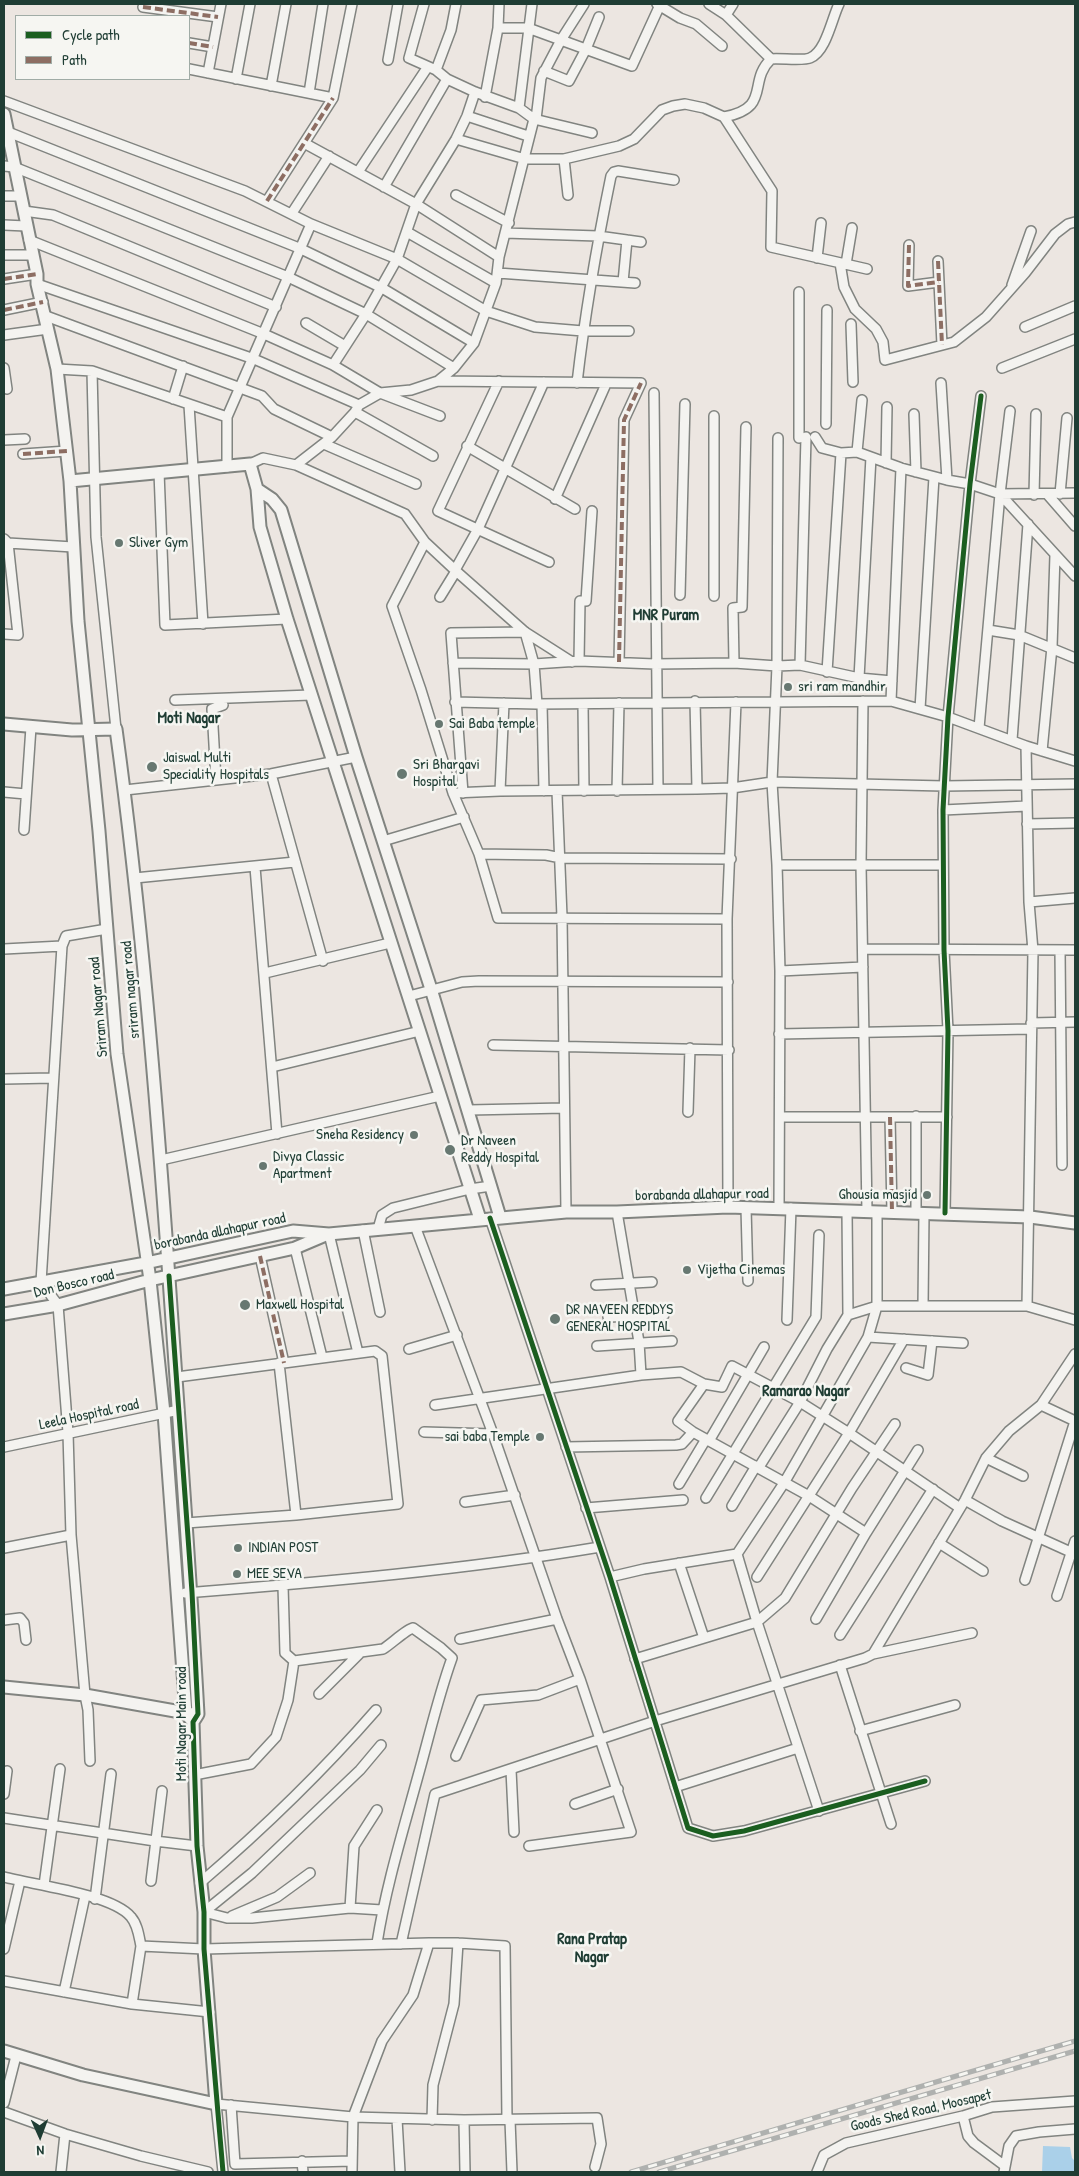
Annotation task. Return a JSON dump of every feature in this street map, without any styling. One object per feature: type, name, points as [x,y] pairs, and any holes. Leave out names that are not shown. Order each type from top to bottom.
[{"type":"street","points":[[208,73],[221,4]]},
{"type":"street","points":[[236,79],[250,4]]},
{"type":"street","points":[[271,86],[286,4]]},
{"type":"street","points":[[309,93],[323,4]]},
{"type":"street","points":[[267,201],[333,98],[352,4]]},
{"type":"street","points":[[388,60],[398,4]]},
{"type":"street","points":[[424,4],[410,58],[447,79],[485,97],[519,108],[535,119],[592,133]]},
{"type":"street","points":[[358,172],[432,69],[451,30],[456,4]]},
{"type":"street","points":[[485,97],[498,28],[500,4]]},
{"type":"street","points":[[519,108],[532,4]]},
{"type":"street","points":[[438,381],[454,368],[474,343],[496,283],[499,257],[525,159],[528,136],[535,119],[541,78],[561,40],[584,4]]},
{"type":"street","points":[[498,28],[528,28],[632,66],[659,4],[680,18],[696,24],[722,46]]},
{"type":"street","points":[[709,4],[726,15],[771,59],[809,59],[818,53],[839,4]]},
{"type":"street","points":[[726,15],[733,4]]},
{"type":"street","points":[[142,9],[218,17]]},
{"type":"street","points":[[544,72],[569,81],[586,49],[599,17]]},
{"type":"street","points":[[190,42],[212,47]]},
{"type":"street","points":[[724,118],[755,102],[761,72],[771,59]]},
{"type":"street","points":[[190,69],[333,98]]},
{"type":"street","points":[[384,186],[447,79]]},
{"type":"street","points":[[333,365],[382,288],[397,259],[416,204],[456,139],[467,116],[475,92]]},
{"type":"street","points":[[4,101],[245,191],[311,224],[397,259],[486,311],[535,327],[583,331],[629,331]]},
{"type":"street","points":[[456,139],[525,159],[564,158],[619,146],[634,139],[648,127],[662,110],[673,106],[685,104],[704,108],[724,118],[772,191],[771,247],[867,269]]},
{"type":"street","name":"Sriram Nagar road","points":[[4,114],[9,167],[21,196],[57,369],[70,481],[78,621],[117,1054],[146,1263],[150,1280]]},
{"type":"street","points":[[467,116],[528,136]]},
{"type":"street","points":[[7,139],[299,248],[382,288],[474,343]]},
{"type":"street","points":[[304,143],[416,204],[499,257]]},
{"type":"street","points":[[292,213],[329,156]]},
{"type":"street","points":[[564,158],[568,195]]},
{"type":"street","points":[[9,167],[288,276],[366,314],[454,368]]},
{"type":"street","points":[[578,383],[583,331],[598,236],[611,176],[614,172],[674,180]]},
{"type":"street","points":[[456,195],[509,223]]},
{"type":"street","points":[[4,196],[21,196]]},
{"type":"street","points":[[24,210],[53,215],[276,307]]},
{"type":"street","points":[[852,228],[843,264],[844,287],[855,310],[876,329],[882,342],[884,360],[954,342],[986,318],[1055,234],[1068,224],[1075,222]]},
{"type":"street","points":[[817,258],[821,223]]},
{"type":"street","points":[[227,467],[227,417],[254,359],[299,248],[311,224]]},
{"type":"street","points":[[4,225],[26,226]]},
{"type":"street","points":[[1010,290],[1031,231]]},
{"type":"street","points":[[407,232],[496,283]]},
{"type":"street","points":[[505,233],[598,236],[641,242]]},
{"type":"street","points":[[29,240],[264,334],[333,365],[380,393],[440,416]]},
{"type":"street","points":[[623,282],[627,240]]},
{"type":"street","points":[[909,246],[908,286],[939,282]]},
{"type":"street","points":[[4,255],[32,255]]},
{"type":"street","points":[[938,260],[942,345]]},
{"type":"street","points":[[498,272],[634,283]]},
{"type":"street","points":[[4,279],[37,279],[254,359],[357,408],[433,456]]},
{"type":"street","points":[[798,292],[806,437],[800,665]]},
{"type":"street","points":[[4,310],[43,302]]},
{"type":"street","points":[[1025,327],[1075,306]]},
{"type":"street","points":[[826,424],[828,310]]},
{"type":"street","points":[[46,316],[262,396],[274,409],[332,437]]},
{"type":"street","points":[[306,323],[345,346]]},
{"type":"street","points":[[851,324],[853,382]]},
{"type":"street","points":[[4,335],[48,329]]},
{"type":"street","points":[[1002,368],[1075,339]]},
{"type":"street","points":[[173,400],[183,366]]},
{"type":"street","points":[[4,368],[7,389]]},
{"type":"street","points":[[57,369],[92,371],[227,417]]},
{"type":"street","points":[[4,724],[89,730],[116,729],[96,537],[92,371]]},
{"type":"street","points":[[296,465],[332,437],[357,408],[380,393],[411,390],[438,381],[641,383],[624,420],[619,662]]},
{"type":"street","points":[[499,381],[438,511],[549,562]]},
{"type":"street","points":[[440,597],[478,529],[544,382]]},
{"type":"street","points":[[941,383],[947,480]]},
{"type":"street","points":[[555,499],[606,384]]},
{"type":"street","points":[[654,393],[658,789]]},
{"type":"street","points":[[945,1213],[948,1031],[944,950],[944,786],[948,717],[970,484],[981,396]]},
{"type":"street","points":[[858,452],[862,400]]},
{"type":"street","points":[[680,595],[685,404]]},
{"type":"street","points":[[189,405],[203,624]]},
{"type":"street","points":[[886,463],[887,407]]},
{"type":"street","points":[[979,728],[1000,494],[1010,411]]},
{"type":"street","points":[[914,414],[916,472]]},
{"type":"street","points":[[1034,494],[1036,414]]},
{"type":"street","points":[[714,416],[714,596]]},
{"type":"street","points":[[1060,494],[1068,418]]},
{"type":"street","points":[[734,663],[733,608],[742,607],[746,427]]},
{"type":"street","points":[[806,437],[822,448],[841,453],[858,452],[901,468],[970,484],[1000,494],[1048,495],[1075,493]]},
{"type":"street","points":[[778,438],[777,666],[772,782],[780,971],[780,1117],[785,1208],[787,1320]]},
{"type":"street","points":[[4,440],[25,439]]},
{"type":"street","points":[[324,444],[416,484]]},
{"type":"street","points":[[467,446],[575,509]]},
{"type":"street","points":[[23,454],[67,451]]},
{"type":"street","points":[[827,672],[841,453]]},
{"type":"street","points":[[859,678],[871,457]]},
{"type":"street","points":[[70,481],[227,467],[250,464],[263,458],[296,465],[405,514],[425,542],[525,632],[576,661]]},
{"type":"street","points":[[250,464],[257,489],[260,528],[287,619],[390,942],[470,1189],[490,1218],[548,1387],[566,1447],[610,1577],[688,1828],[713,1836],[744,1831],[924,1780]]},
{"type":"street","points":[[891,701],[901,468]]},
{"type":"street","points":[[159,472],[165,625],[287,619]]},
{"type":"street","points":[[920,709],[934,477]]},
{"type":"street","points":[[257,489],[272,499],[281,510],[356,757],[469,1110],[491,1186],[490,1218]]},
{"type":"street","points":[[1000,494],[1075,576]]},
{"type":"street","points":[[1048,495],[1075,526]]},
{"type":"street","points":[[576,661],[580,601],[586,601],[592,511]]},
{"type":"street","points":[[1012,740],[1028,524]]},
{"type":"street","points":[[4,634],[18,635],[6,541],[73,547]]},
{"type":"street","points":[[425,542],[392,606],[421,690],[453,794],[479,854],[498,918],[727,919]]},
{"type":"street","points":[[1042,751],[1052,647],[1056,555]]},
{"type":"street","points":[[988,630],[1019,635],[1075,658]]},
{"type":"street","points":[[463,793],[450,633],[525,632]]},
{"type":"street","points":[[525,632],[534,664],[540,704],[544,791]]},
{"type":"street","points":[[453,663],[534,664],[576,661],[656,664],[734,663],[777,666],[800,665],[859,678],[892,681]]},
{"type":"street","points":[[175,700],[311,695]]},
{"type":"street","points":[[455,702],[583,704],[695,701],[776,703],[891,701],[948,717],[1026,746],[1075,761]]},
{"type":"street","points":[[695,701],[697,789]]},
{"type":"street","points":[[610,1577],[644,1569],[737,1554],[784,1483],[823,1417],[868,1337],[877,1306],[866,1118],[861,865],[863,701]]},
{"type":"street","points":[[728,1207],[727,919],[731,859],[736,702]]},
{"type":"street","points":[[500,791],[504,703]]},
{"type":"street","points":[[617,791],[619,703]]},
{"type":"street","points":[[583,704],[584,791]]},
{"type":"street","points":[[216,780],[212,709],[223,705]]},
{"type":"street","points":[[24,830],[31,727]]},
{"type":"street","name":"sriram nagar road","points":[[116,729],[136,878],[161,1160],[169,1276]]},
{"type":"street","points":[[1026,746],[1029,902],[1033,950],[1027,1306]]},
{"type":"street","points":[[124,790],[271,774],[356,757]]},
{"type":"street","points":[[271,774],[323,960]]},
{"type":"street","points":[[453,794],[500,791],[617,791],[732,788],[772,782],[944,786],[1075,784]]},
{"type":"street","points":[[557,791],[561,858],[566,1212]]},
{"type":"street","points":[[4,792],[26,794]]},
{"type":"street","points":[[943,810],[1027,806]]},
{"type":"street","points":[[383,841],[464,817]]},
{"type":"street","points":[[1027,824],[1075,823]]},
{"type":"street","points":[[479,854],[546,855],[561,858],[731,859]]},
{"type":"street","points":[[136,878],[295,862]]},
{"type":"street","points":[[777,865],[943,865]]},
{"type":"street","points":[[255,867],[277,1134]]},
{"type":"street","points":[[1029,902],[1075,898]]},
{"type":"street","points":[[90,1761],[88,1710],[85,1695],[72,1535],[68,1433],[58,1305],[41,1282],[52,1078],[62,946],[66,936],[107,929]]},
{"type":"street","points":[[265,973],[390,942]]},
{"type":"street","points":[[4,949],[62,946]]},
{"type":"street","points":[[863,949],[1075,950]]},
{"type":"street","points":[[1060,950],[1062,1165]]},
{"type":"street","points":[[780,971],[863,967]]},
{"type":"street","points":[[409,996],[462,982],[479,981],[728,982]]},
{"type":"street","points":[[779,1034],[948,1031],[1075,1022]]},
{"type":"street","points":[[272,1067],[420,1032]]},
{"type":"street","points":[[493,1045],[564,1045],[728,1050]]},
{"type":"street","points":[[688,1112],[690,1048]]},
{"type":"street","points":[[4,1079],[52,1078]]},
{"type":"street","points":[[161,1160],[440,1096]]},
{"type":"street","points":[[469,1110],[564,1108]]},
{"type":"street","points":[[916,1116],[923,1306]]},
{"type":"street","points":[[780,1117],[947,1117]]},
{"type":"street","points":[[890,1118],[892,1212]]},
{"type":"street","points":[[378,1229],[382,1215],[393,1208],[470,1189],[491,1186]]},
{"type":"street","name":"borabanda allahapur road","points":[[146,1263],[293,1231],[329,1234],[566,1212],[617,1212],[728,1207],[785,1208],[1030,1217],[1075,1223]]},
{"type":"street","points":[[746,1208],[748,1282]]},
{"type":"street","points":[[732,1506],[800,1402],[827,1349],[848,1315],[847,1211]]},
{"type":"street","points":[[617,1212],[639,1342],[641,1375]]},
{"type":"street","points":[[414,1226],[480,1397],[557,1620],[580,1679],[631,1832],[529,1846]]},
{"type":"street","points":[[363,1230],[380,1312]]},
{"type":"street","points":[[329,1234],[358,1353]]},
{"type":"street","name":"borabanda allahapur road","points":[[150,1280],[295,1248],[329,1234]]},
{"type":"street","points":[[706,1498],[734,1455],[816,1317],[819,1235]]},
{"type":"street","points":[[295,1248],[322,1357]]},
{"type":"street","points":[[260,1256],[282,1363],[296,1516]]},
{"type":"street","name":"Don Bosco road","points":[[4,1289],[146,1263]]},
{"type":"street","name":"Moti Nagar Main road","points":[[169,1276],[192,1592],[192,1716],[197,1846],[204,1912],[204,1948],[223,2172]]},
{"type":"street","name":"Don Bosco road","points":[[4,1314],[58,1305],[150,1280]]},
{"type":"street","name":"Moti Nagar Main road","points":[[150,1280],[164,1413],[177,1593],[192,1716]]},
{"type":"street","points":[[596,1285],[652,1282]]},
{"type":"street","points":[[848,1315],[877,1306],[1027,1306],[1075,1320]]},
{"type":"street","points":[[608,1317],[664,1315]]},
{"type":"street","points":[[409,1349],[457,1335]]},
{"type":"street","points":[[868,1337],[963,1343]]},
{"type":"street","points":[[757,1577],[849,1432],[904,1339]]},
{"type":"street","points":[[597,1346],[672,1341]]},
{"type":"street","points":[[906,1368],[928,1375],[932,1341]]},
{"type":"street","points":[[679,1484],[764,1347]]},
{"type":"street","points":[[177,1377],[376,1351],[382,1356],[398,1504],[296,1516],[186,1524]]},
{"type":"street","points":[[873,1654],[962,1504],[986,1458],[1009,1431],[1041,1405],[1074,1358]]},
{"type":"street","points":[[436,1405],[548,1387],[641,1375],[681,1372],[704,1384],[722,1387],[732,1366],[800,1402],[849,1432],[933,1489],[1073,1554]]},
{"type":"street","points":[[704,1384],[678,1421],[693,1432],[809,1496],[866,1533]]},
{"type":"street","points":[[1025,1580],[1075,1421],[1041,1405]]},
{"type":"street","name":"Leela Hospital road","points":[[4,1447],[179,1410]]},
{"type":"street","points":[[635,1659],[757,1622],[785,1598],[838,1514],[852,1488],[895,1424]]},
{"type":"street","points":[[424,1432],[493,1434]]},
{"type":"street","points":[[566,1447],[676,1445],[682,1444],[693,1432]]},
{"type":"street","points":[[816,1619],[866,1533],[918,1450]]},
{"type":"street","points":[[986,1458],[1023,1476]]},
{"type":"street","points":[[840,1635],[933,1489]]},
{"type":"street","points":[[465,1502],[515,1495]]},
{"type":"street","points":[[586,1508],[683,1500]]},
{"type":"street","points":[[4,1548],[72,1535]]},
{"type":"street","points":[[1057,1596],[1073,1554],[1075,1540]]},
{"type":"street","points":[[939,1543],[983,1571]]},
{"type":"street","points":[[177,1593],[283,1586],[537,1558],[600,1547]]},
{"type":"street","points":[[737,1554],[757,1622],[819,1811]]},
{"type":"street","points":[[679,1563],[704,1638]]},
{"type":"street","points":[[283,1586],[285,1653],[294,1660],[383,1649],[396,1641],[409,1628],[413,1628],[442,1648],[452,1658],[440,1692],[382,1910],[377,1943]]},
{"type":"street","points":[[4,1620],[20,1618],[24,1623],[26,1640]]},
{"type":"street","points":[[460,1639],[557,1620]]},
{"type":"street","points":[[401,1944],[436,1794],[655,1721],[873,1654],[972,1633]]},
{"type":"street","points":[[319,1694],[361,1652]]},
{"type":"street","points":[[194,1775],[251,1764],[276,1737],[288,1700],[294,1660]]},
{"type":"street","points":[[840,1665],[891,1824]]},
{"type":"street","points":[[456,1756],[481,1700],[538,1695],[580,1679]]},
{"type":"street","points":[[4,1687],[85,1695],[192,1716]]},
{"type":"street","points":[[860,1731],[955,1705]]},
{"type":"street","points":[[200,1883],[299,1793],[344,1747],[376,1710]]},
{"type":"street","points":[[204,1912],[252,1873],[360,1770],[381,1745]]},
{"type":"street","points":[[675,1788],[798,1748]]},
{"type":"street","points":[[44,1885],[60,1768]]},
{"type":"street","points":[[511,1770],[514,1832]]},
{"type":"street","points":[[4,1794],[7,1771]]},
{"type":"street","points":[[95,1899],[111,1774]]},
{"type":"street","points":[[575,1804],[618,1789]]},
{"type":"street","points":[[151,1881],[162,1791]]},
{"type":"street","points":[[350,1908],[354,1846],[378,1810]]},
{"type":"street","points":[[4,1818],[197,1846]]},
{"type":"street","points":[[228,1918],[277,1897],[310,1874]]},
{"type":"street","points":[[4,1877],[44,1885],[95,1899],[114,1905],[131,1917],[142,1946],[132,2004]]},
{"type":"street","points":[[4,1949],[20,1881]]},
{"type":"street","points":[[64,1992],[85,1896]]},
{"type":"street","points":[[204,1912],[228,1918],[252,1918],[350,1908],[382,1910]]},
{"type":"street","points":[[142,1946],[204,1948],[458,1942],[505,1946],[512,2172]]},
{"type":"street","points":[[432,2120],[433,2085],[454,2004],[458,1942]]},
{"type":"street","points":[[352,2172],[353,2117],[382,2041],[412,1995],[429,1943]]},
{"type":"street","points":[[4,1982],[132,2004],[210,2012]]},
{"type":"street","points":[[4,2052],[83,2075],[216,2104],[353,2117],[397,2119],[509,2120],[596,2118],[601,2144],[595,2167]]},
{"type":"street","points":[[4,2103],[16,2056]]},
{"type":"street","name":"Goods Shed Road, Moosapet","points":[[817,2172],[824,2154],[846,2143],[963,2116],[992,2107],[1075,2101]]},
{"type":"street","points":[[231,2105],[235,2164],[352,2161]]},
{"type":"street","points":[[4,2112],[65,2134],[141,2156],[208,2172]]},
{"type":"street","points":[[963,2116],[968,2136],[1005,2169]]},
{"type":"street","points":[[397,2119],[400,2172]]},
{"type":"street","points":[[464,2120],[465,2172]]},
{"type":"street","points":[[1005,2169],[1008,2146],[1016,2136],[1075,2129]]},
{"type":"street","points":[[61,2172],[65,2134]]},
{"type":"street","points":[[302,2161],[303,2172]]},
{"type":"water","points":[[1043,2146],[1070,2147],[1072,2158],[1075,2161],[1075,2172],[1042,2172]]},
{"type":"railway","points":[[631,2172],[1075,2041]]},
{"type":"railway","points":[[659,2172],[1075,2051]]},
{"type":"marked path","points":[[143,7],[218,17]]},
{"type":"marked path","points":[[190,43],[213,47]]},
{"type":"marked path","points":[[267,201],[333,98]]},
{"type":"marked path","points":[[909,245],[908,286],[939,282]]},
{"type":"marked path","points":[[938,261],[942,345]]},
{"type":"marked path","points":[[4,279],[37,274]]},
{"type":"marked path","points":[[4,310],[43,302]]},
{"type":"marked path","points":[[619,662],[624,420],[641,383]]},
{"type":"marked path","points":[[23,454],[67,451]]},
{"type":"marked path","points":[[890,1117],[892,1212]]},
{"type":"marked path","points":[[260,1256],[284,1363]]},
{"type":"cycle path","points":[[945,1213],[948,1031],[944,950],[943,810],[948,717],[970,484],[981,396]]},
{"type":"cycle path","points":[[490,1218],[610,1577],[688,1828],[713,1836],[744,1831],[925,1781]]},
{"type":"cycle path","points":[[169,1276],[192,1592],[198,1714],[193,1722],[197,1846],[204,1912],[204,1949],[223,2172]]},
{"type":"place","name":"Sliver Gym","points":[[119,543]]},
{"type":"place","name":"sri ram mandhir","points":[[788,687]]},
{"type":"place","name":"Sai Baba temple","points":[[439,724]]},
{"type":"place","name":"Jaiswal Multi Speciality Hospitals","points":[[152,767]]},
{"type":"place","name":"Sri Bhargavi Hospital","points":[[402,774]]},
{"type":"place","name":"Sneha Residency","points":[[414,1135]]},
{"type":"place","name":"Dr Naveen Reddy Hospital","points":[[450,1150]]},
{"type":"place","name":"Divya Classic Apartment","points":[[263,1166]]},
{"type":"place","name":"Ghousia masjid","points":[[927,1195]]},
{"type":"place","name":"Vijetha Cinemas","points":[[687,1270]]},
{"type":"place","name":"Maxwell Hospital","points":[[245,1305]]},
{"type":"place","name":"DR NAVEEN REDDYS GENERAL HOSPITAL","points":[[555,1319]]},
{"type":"place","name":"sai baba Temple","points":[[540,1437]]},
{"type":"place","name":"INDIAN POST","points":[[238,1548]]},
{"type":"place","name":"MEE SEVA","points":[[237,1574]]},
{"type":"district","name":"MNR Puram","points":[[666,616]]},
{"type":"district","name":"Moti Nagar","points":[[189,719]]},
{"type":"district","name":"Ramarao Nagar","points":[[806,1392]]},
{"type":"district","name":"Rana Pratap Nagar","points":[[592,1949]]}]
